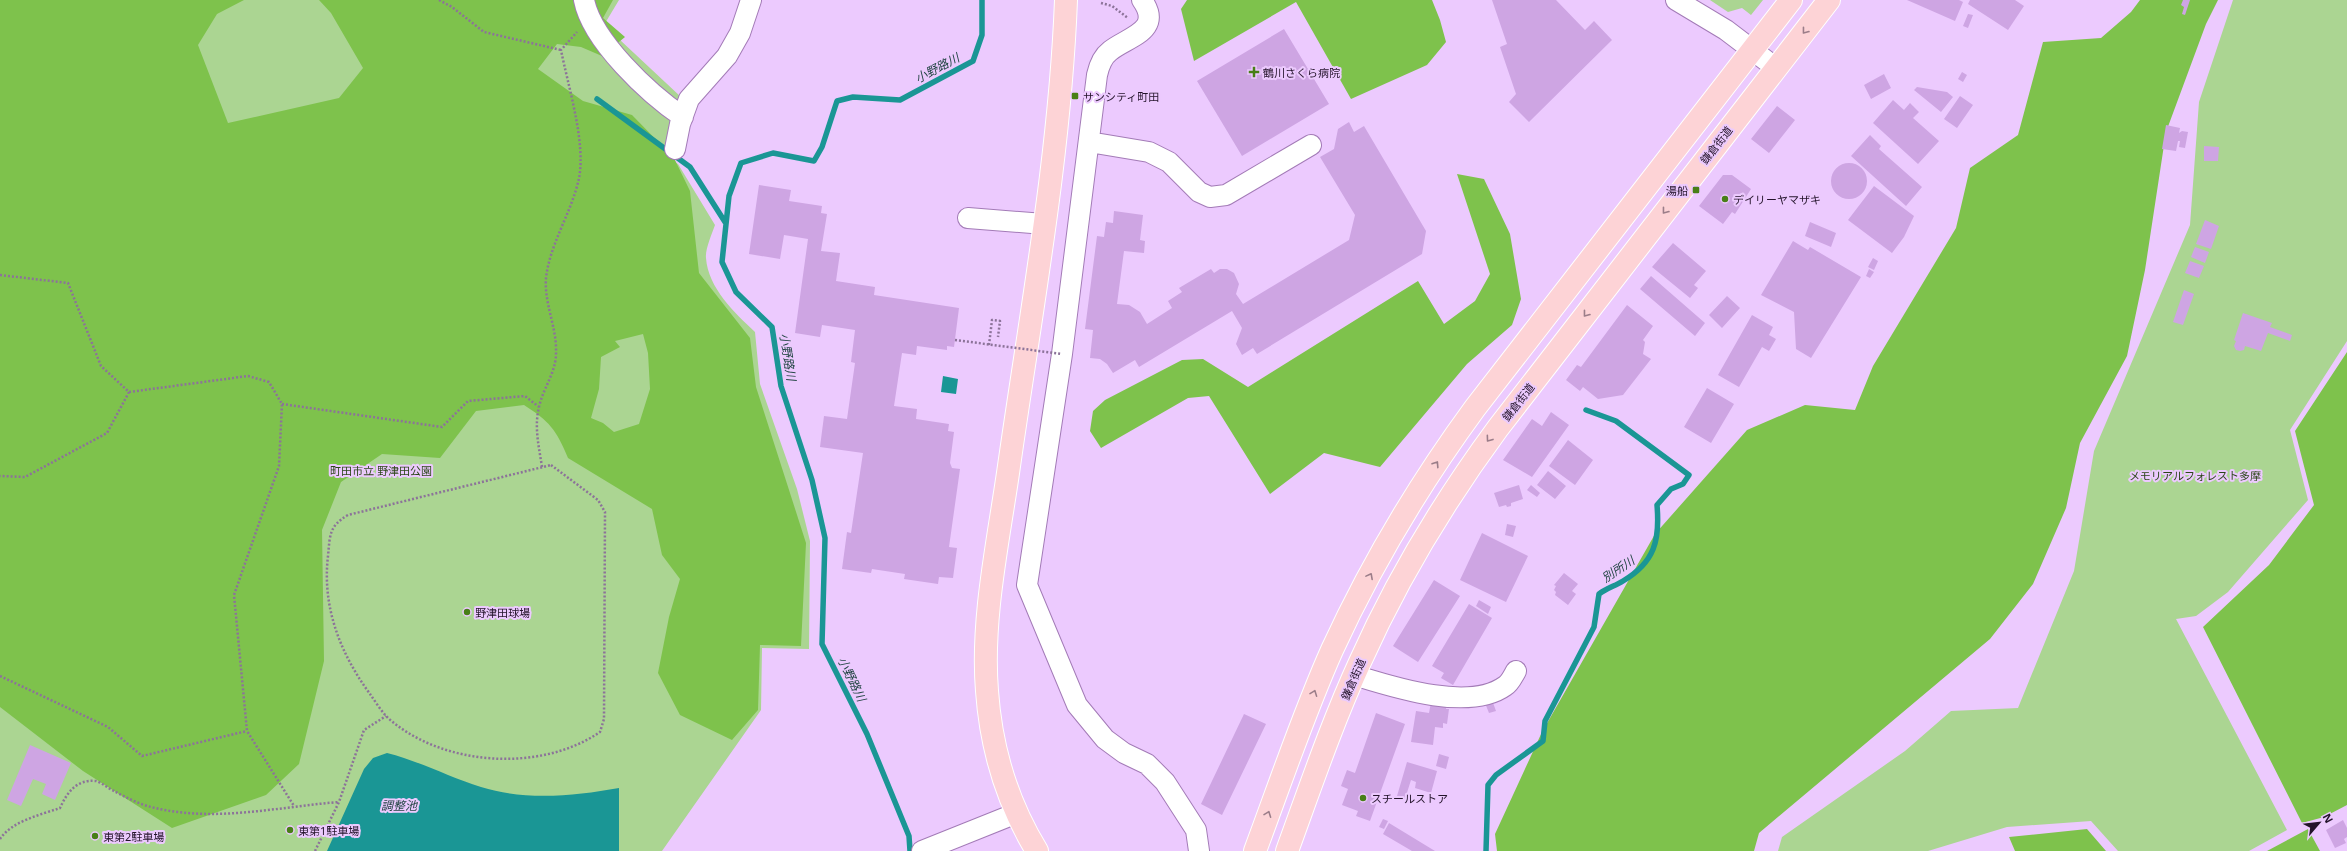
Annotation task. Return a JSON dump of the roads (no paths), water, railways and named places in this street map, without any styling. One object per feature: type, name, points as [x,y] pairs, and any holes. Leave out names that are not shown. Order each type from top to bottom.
[{"type":"main road","points":[[1037,851],[1006,788],[997,756],[987,690],[986,655],[993,584],[1044,224],[1061,82],[1066,0]]},
{"type":"main road","points":[[1255,851],[1333,650],[1390,539],[1429,475],[1480,402],[1791,0]]},
{"type":"main road","name":"鎌倉街道","points":[[1287,851],[1354,675],[1415,554],[1475,459],[1829,0]]},
{"type":"street","points":[[675,149],[689,99],[726,56],[737,39],[751,0]]},
{"type":"street","points":[[1142,0],[1147,6],[1147,27],[1140,34],[1109,52],[1100,62],[1097,75],[1062,354],[1027,585],[1077,705],[1105,739],[1124,754],[1147,764],[1165,782],[1196,830],[1199,851]]},
{"type":"street","points":[[1676,0],[1726,30],[1776,68]]},
{"type":"street","points":[[587,9],[603,39],[647,89],[683,117]]},
{"type":"street","points":[[1089,142],[1149,152],[1169,162],[1199,192],[1210,197],[1226,195],[1311,145]]},
{"type":"street","points":[[968,218],[1044,224]]},
{"type":"street","points":[[1354,675],[1382,684],[1439,695],[1475,698],[1506,685],[1516,671]]},
{"type":"street","points":[[922,851],[1017,813]]},
{"type":"water","points":[[943,376],[958,379],[956,394],[941,392]]},
{"type":"water","name":"調整池","points":[[387,753],[411,760],[481,787],[515,794],[550,796],[619,788],[619,851],[327,851],[364,769],[373,758]]},
{"type":"waterway","name":"小野路川","points":[[910,851],[909,836],[867,734],[822,644],[825,538],[812,480],[781,386],[772,327],[736,292],[722,262],[729,196],[741,163],[773,153],[814,161],[822,147],[837,101],[853,97],[900,100],[973,61],[982,35],[982,0]]},
{"type":"waterway","points":[[597,99],[690,167],[725,222]]},
{"type":"waterway","name":"別所川","points":[[1486,851],[1488,785],[1496,775],[1543,741],[1545,721],[1594,627],[1599,594],[1634,574],[1649,558],[1656,539],[1658,518],[1657,505],[1671,489],[1683,484],[1689,475],[1616,421],[1586,410]]},
{"type":"place","name":"鶴川さくら病院","points":[[1254,72]]},
{"type":"place","name":"サンシティ町田","points":[[1075,96]]},
{"type":"place","name":"湯船","points":[[1696,190]]},
{"type":"place","name":"デイリーヤマザキ","points":[[1725,199]]},
{"type":"place","name":"野津田球場","points":[[467,612]]},
{"type":"place","name":"スチールストア","points":[[1363,798]]},
{"type":"place","name":"東第1駐車場","points":[[290,830]]},
{"type":"place","name":"東第2駐車場","points":[[95,836]]},
{"type":"park label","name":"町田市立 野津田公園","points":[[381,470]]},
{"type":"park label","name":"メモリアルフォレスト多摩","points":[[2195,475]]}]
